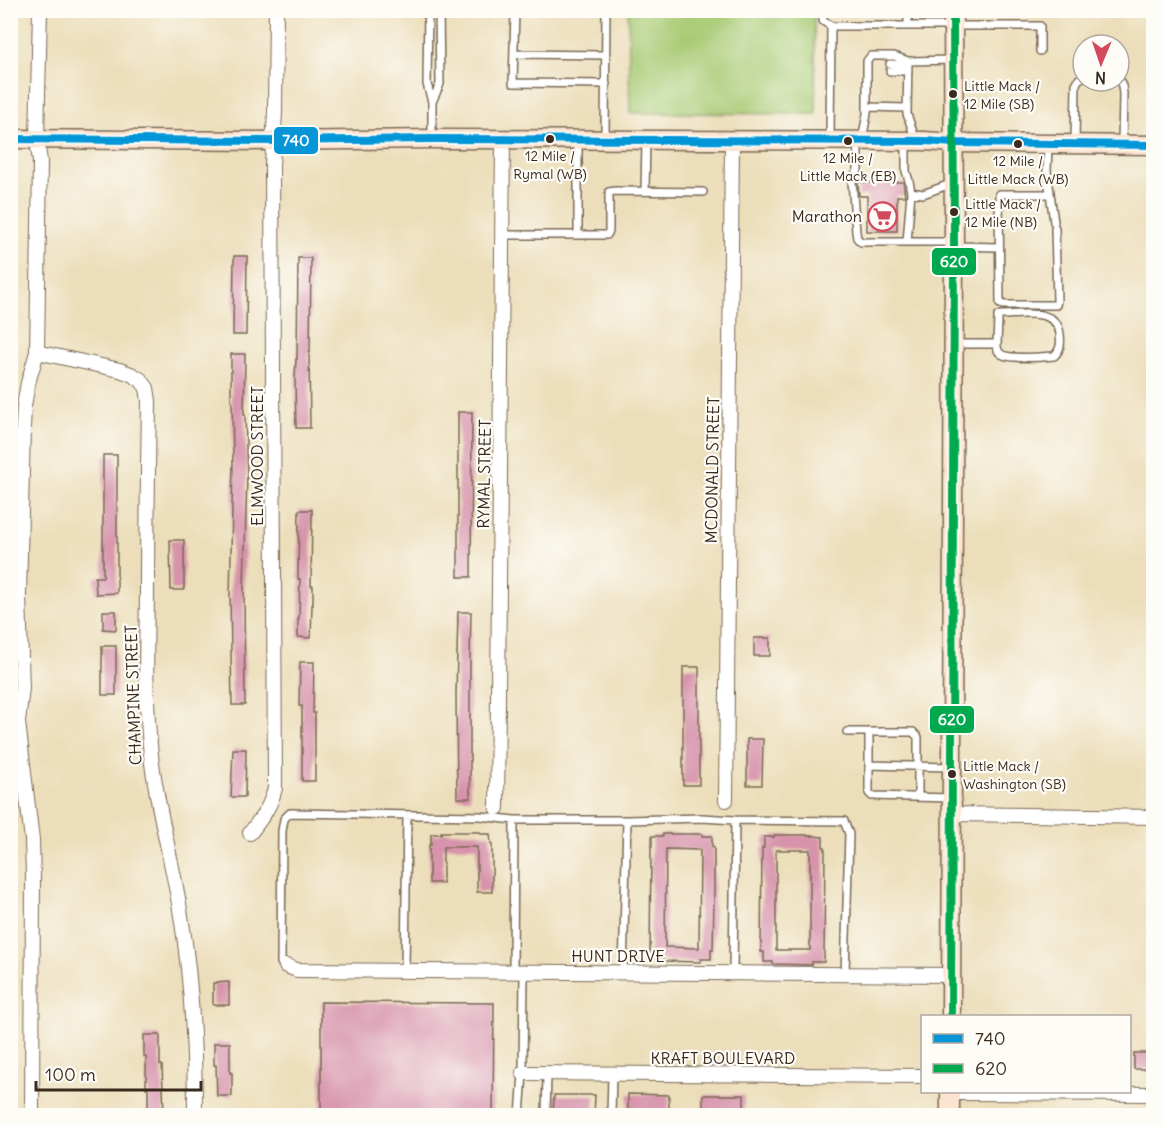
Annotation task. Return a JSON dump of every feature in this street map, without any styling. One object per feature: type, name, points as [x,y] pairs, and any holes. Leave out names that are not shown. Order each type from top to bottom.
[{"type":"main road","points":[[951,1015],[953,18]]},
{"type":"main road","points":[[10,139],[911,141],[1154,145]]},
{"type":"main road","points":[[950,1093],[950,1116]]},
{"type":"street","points":[[32,1116],[32,840],[18,722],[22,688],[15,596],[24,406],[37,352],[40,162],[37,139],[40,10]]},
{"type":"street","name":"ELMWOOD STREET","points":[[250,833],[266,812],[275,788],[272,165],[276,10]]},
{"type":"street","name":"RYMAL STREET","points":[[497,808],[503,140]]},
{"type":"street","name":"MCDONALD STREET","points":[[726,800],[732,141]]},
{"type":"street","name":"CHAMPINE STREET","points":[[37,352],[120,370],[141,380],[147,388],[149,401],[146,663],[151,753],[156,795],[181,914],[188,962],[195,1066],[195,1116]]},
{"type":"street","points":[[951,806],[1154,817]]},
{"type":"street","name":"HUNT DRIVE","points":[[286,966],[297,970],[951,975]]},
{"type":"street","name":"KRAFT BOULEVARD","points":[[523,1073],[921,1076]]},
{"type":"street","points":[[1052,1093],[1154,1094]]},
{"type":"lane","points":[[428,10],[427,84],[432,102],[432,139]]},
{"type":"lane","points":[[432,102],[440,84],[439,10]]},
{"type":"lane","points":[[515,10],[513,83],[606,84]]},
{"type":"lane","points":[[605,140],[606,10]]},
{"type":"lane","points":[[823,10],[823,21],[831,26],[908,26],[953,18],[1040,26],[1040,51]]},
{"type":"lane","points":[[908,10],[908,26]]},
{"type":"lane","points":[[830,141],[831,26]]},
{"type":"lane","points":[[514,54],[606,55]]},
{"type":"lane","points":[[908,65],[894,56],[871,56],[867,61],[870,69],[867,107],[860,141],[858,170],[852,181],[857,238],[861,242],[999,247]]},
{"type":"lane","points":[[890,68],[953,60]]},
{"type":"lane","points":[[907,242],[911,192],[906,171],[911,141],[907,114],[908,65]]},
{"type":"lane","points":[[1075,144],[1077,93]]},
{"type":"lane","points":[[1122,144],[1123,93]]},
{"type":"lane","points":[[867,107],[907,108]]},
{"type":"lane","points":[[578,140],[578,235]]},
{"type":"lane","points":[[645,191],[646,140]]},
{"type":"lane","points":[[1048,143],[1047,171],[1050,194],[1054,225],[1058,301],[1056,305],[1000,304],[999,194],[1050,194]]},
{"type":"lane","points":[[911,192],[923,194],[953,183]]},
{"type":"lane","points":[[502,235],[608,235],[609,192],[703,192]]},
{"type":"lane","points":[[1001,315],[1047,316],[1054,320],[1060,331],[1061,343],[1059,351],[1054,356],[1008,357],[1000,354],[997,344],[998,316],[1001,315]]},
{"type":"lane","points":[[952,344],[997,344]]},
{"type":"lane","points":[[847,732],[913,732],[918,737],[918,797]]},
{"type":"lane","points":[[869,732],[869,792],[872,796],[918,797],[951,806]]},
{"type":"lane","points":[[869,765],[952,767]]},
{"type":"lane","points":[[286,966],[281,963],[282,831],[284,819],[290,813],[480,816],[514,820],[702,818],[844,820],[849,834],[845,974]]},
{"type":"lane","points":[[405,971],[407,815]]},
{"type":"lane","points":[[514,820],[523,1073],[520,1116]]},
{"type":"lane","points":[[623,972],[627,820]]},
{"type":"lane","points":[[733,972],[735,820]]},
{"type":"lane","points":[[546,1116],[547,1074]]},
{"type":"lane","points":[[611,1116],[612,1074]]},
{"type":"green space","points":[[628,11],[814,11],[816,114],[630,113]]},
{"type":"building","points":[[858,182],[903,182],[905,196],[897,196],[897,231],[867,231],[867,196],[859,196]]},
{"type":"building","points":[[234,256],[247,256],[246,335],[233,335]]},
{"type":"building","points":[[298,258],[311,258],[310,428],[296,428]]},
{"type":"building","points":[[231,354],[245,354],[244,415],[247,475],[244,586],[245,705],[232,705]]},
{"type":"building","points":[[458,412],[472,412],[471,577],[458,577]]},
{"type":"building","points":[[103,455],[117,455],[117,593],[96,594],[95,577],[103,577]]},
{"type":"building","points":[[299,510],[312,510],[311,638],[298,637]]},
{"type":"building","points":[[170,540],[184,540],[184,590],[171,590]]},
{"type":"building","points":[[103,611],[116,611],[116,630],[103,629]]},
{"type":"building","points":[[458,612],[471,612],[470,798],[457,798]]},
{"type":"building","points":[[754,638],[770,638],[770,656],[754,656]]},
{"type":"building","points":[[102,646],[116,646],[116,695],[102,695]]},
{"type":"building","points":[[300,662],[314,662],[315,781],[302,781]]},
{"type":"building","points":[[683,667],[699,667],[699,785],[683,785]]},
{"type":"building","points":[[747,739],[763,739],[762,785],[747,785]]},
{"type":"building","points":[[233,749],[246,749],[245,797],[231,797]]},
{"type":"building","points":[[441,832],[490,834],[492,892],[477,892],[477,847],[443,847],[443,883],[429,883],[431,834],[441,834]]},
{"type":"building","points":[[663,834],[712,836],[714,899],[711,959],[701,959],[701,962],[662,961],[663,959],[650,958],[652,836],[663,836]],"holes":[[[666,849],[700,850],[699,948],[665,947]]]},
{"type":"building","points":[[774,835],[823,837],[823,847],[825,847],[824,962],[812,962],[812,965],[764,962],[764,952],[761,952],[762,848],[764,848],[764,837],[774,837]],"holes":[[[776,850],[810,850],[810,950],[776,950]]]},
{"type":"building","points":[[229,982],[229,1005],[213,1005],[213,983]]},
{"type":"building","points":[[321,1002],[494,1003],[493,1116],[321,1116]]},
{"type":"building","points":[[144,1035],[160,1035],[164,1113],[148,1114]]},
{"type":"building","points":[[214,1043],[230,1043],[232,1096],[217,1096]]},
{"type":"building","points":[[1134,1053],[1152,1053],[1152,1069],[1134,1069]]},
{"type":"building","points":[[628,1094],[669,1095],[669,1116],[628,1116]]},
{"type":"building","points":[[554,1095],[595,1095],[594,1116],[553,1116]]},
{"type":"building","points":[[703,1095],[744,1095],[744,1116],[703,1116]]},
{"type":"transit line","name":"620","points":[[951,1015],[953,10]]},
{"type":"transit line","name":"740","points":[[10,139],[925,141],[1154,145]]},
{"type":"place","name":"Little Mack / 12 Mile (SB)","points":[[953,94]]},
{"type":"place","name":"12 Mile / Rymal (WB)","points":[[550,139]]},
{"type":"place","name":"12 Mile / Little Mack (EB)","points":[[848,141]]},
{"type":"place","name":"12 Mile / Little Mack (WB)","points":[[1018,144]]},
{"type":"place","name":"Little Mack / 12 Mile (NB)","points":[[954,212]]},
{"type":"place","name":"Marathon","points":[[883,216]]},
{"type":"place","name":"Little Mack / Washington (SB)","points":[[952,774]]}]
